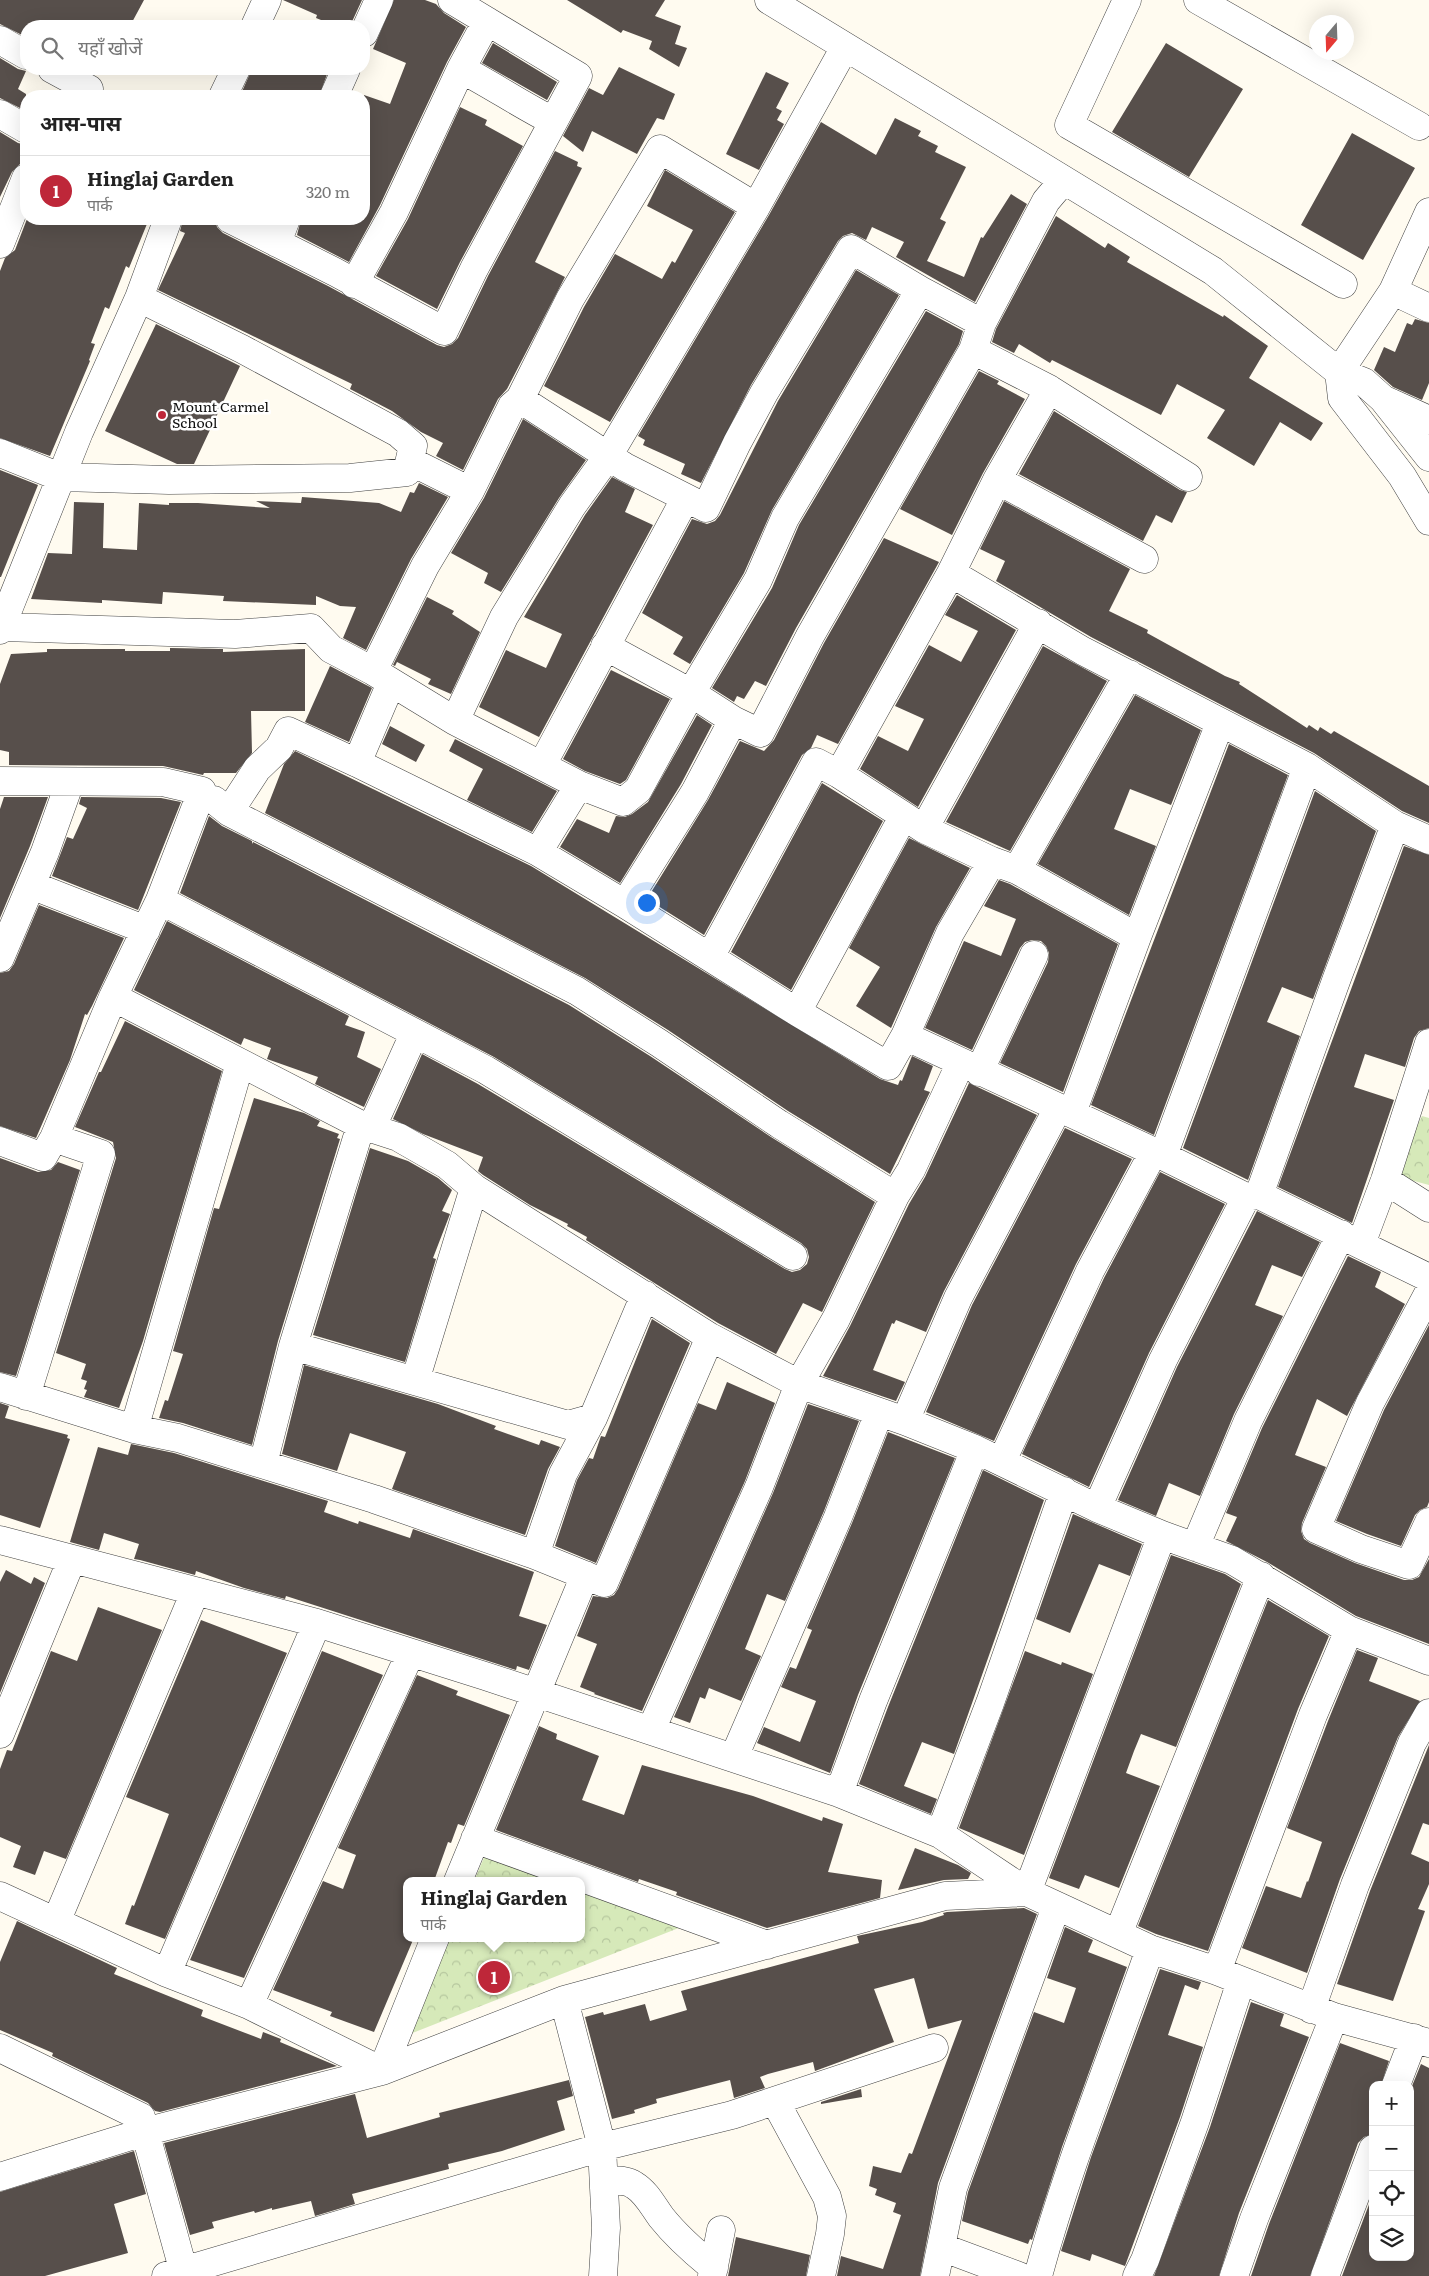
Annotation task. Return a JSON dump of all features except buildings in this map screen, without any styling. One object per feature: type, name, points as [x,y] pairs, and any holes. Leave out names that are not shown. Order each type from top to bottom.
[{"type":"street","points":[[258,20],[267,0]]},
{"type":"street","points":[[370,20],[380,0]]},
{"type":"street","points":[[256,225],[282,231],[335,272],[354,284],[444,331],[474,269],[578,76],[452,0]]},
{"type":"street","points":[[768,0],[1213,271],[1338,372],[1364,382],[1383,399],[1429,457]]},
{"type":"street","points":[[1127,0],[1070,125],[1343,284]]},
{"type":"street","points":[[1198,0],[1418,126]]},
{"type":"street","points":[[354,284],[394,212],[461,69],[487,21]]},
{"type":"street","points":[[0,40],[20,52]]},
{"type":"street","points":[[455,722],[504,617],[572,506],[608,456],[756,207],[845,47]]},
{"type":"street","points":[[461,69],[553,121]]},
{"type":"street","points":[[63,75],[89,89]]},
{"type":"street","points":[[226,90],[233,75]]},
{"type":"street","points":[[337,90],[343,75]]},
{"type":"street","points":[[0,114],[20,126]]},
{"type":"street","points":[[357,763],[382,677],[425,566],[470,491],[512,406],[520,399],[570,299],[660,149],[756,207]]},
{"type":"street","points":[[605,646],[691,693],[733,720],[760,733],[810,636],[974,350],[982,323],[1046,201],[1063,181]]},
{"type":"street","points":[[0,244],[20,193]]},
{"type":"street","points":[[1429,212],[1393,290],[1338,372],[1342,398],[1402,476],[1429,521]]},
{"type":"street","points":[[166,225],[138,298],[60,478],[1,629],[235,634],[311,628],[331,649],[382,677],[455,722],[504,748],[542,764],[579,785],[623,802],[638,790],[691,693],[758,580],[785,518],[920,290]]},
{"type":"street","points":[[520,399],[608,456],[685,499],[706,508],[737,443],[764,393],[851,249],[920,290],[982,323]]},
{"type":"street","points":[[1393,290],[1429,308]]},
{"type":"street","points":[[0,453],[60,478],[169,480],[350,478],[407,472],[414,446],[398,432],[242,349],[138,298]]},
{"type":"street","points":[[974,350],[1049,389],[1188,477]]},
{"type":"street","points":[[838,774],[951,573],[997,480],[1049,389]]},
{"type":"street","points":[[1383,399],[1429,420]]},
{"type":"street","points":[[410,461],[470,491]]},
{"type":"street","points":[[997,480],[1144,559]]},
{"type":"street","points":[[542,764],[685,499]]},
{"type":"street","points":[[951,573],[1083,651],[1306,767],[1395,824],[1429,840]]},
{"type":"street","points":[[797,1012],[1038,623]]},
{"type":"street","points":[[229,812],[257,768],[279,748],[288,731],[538,852],[888,1066],[905,1036],[950,933],[1004,866],[1129,674]]},
{"type":"street","points":[[625,904],[695,792],[733,720]]},
{"type":"street","points":[[906,1421],[958,1298],[1065,1111],[1137,937],[1220,723]]},
{"type":"street","points":[[710,957],[816,762],[838,774],[913,823],[1004,866],[1137,937]]},
{"type":"street","points":[[1002,1461],[1090,1271],[1158,1154],[1306,767]]},
{"type":"street","points":[[0,781],[163,782],[202,791],[229,812],[577,991],[659,1043],[779,1124],[895,1196]]},
{"type":"street","points":[[0,958],[31,885],[70,782]]},
{"type":"street","points":[[538,852],[579,785]]},
{"type":"street","points":[[0,1141],[43,1157],[54,1138],[113,997],[160,900],[202,791]]},
{"type":"street","points":[[1097,1508],[1162,1360],[1253,1196],[1395,824]]},
{"type":"street","points":[[31,885],[146,930]]},
{"type":"street","points":[[160,900],[486,1070],[793,1256]]},
{"type":"street","points":[[651,1730],[759,1487],[799,1384],[836,1319],[895,1196],[1034,955]]},
{"type":"street","points":[[113,997],[366,1127],[398,1137],[447,1164],[474,1188],[710,1337],[799,1384],[906,1421],[975,1449],[1097,1508],[1162,1535],[1232,1560],[1349,1630],[1429,1661]]},
{"type":"street","points":[[263,1464],[293,1346],[366,1127],[414,1034]]},
{"type":"street","points":[[905,1036],[1158,1154],[1351,1239],[1429,1278]]},
{"type":"street","points":[[1195,1547],[1248,1421],[1385,1180],[1421,1096],[1429,1043]]},
{"type":"street","points":[[134,1429],[240,1063]]},
{"type":"street","points":[[26,1396],[101,1154],[54,1138]]},
{"type":"street","points":[[1385,1180],[1429,1208]]},
{"type":"street","points":[[414,1380],[474,1188]]},
{"type":"street","points":[[1429,1292],[1370,1403],[1316,1529],[1409,1565],[1429,1522]]},
{"type":"street","points":[[535,1554],[563,1474],[594,1418],[645,1295]]},
{"type":"street","points":[[0,1387],[134,1429],[178,1438],[374,1499],[535,1554],[604,1583],[710,1337]]},
{"type":"street","points":[[293,1346],[568,1424],[594,1418]]},
{"type":"street","points":[[734,1757],[834,1526],[879,1413]]},
{"type":"street","points":[[839,1793],[873,1701],[975,1449]]},
{"type":"street","points":[[940,1834],[990,1703],[1064,1491]]},
{"type":"street","points":[[1027,1892],[1162,1535]]},
{"type":"street","points":[[0,1540],[317,1623],[734,1757],[839,1793],[940,1834],[1027,1892],[1150,1948],[1229,1976],[1322,2013],[1422,2040],[1398,2081]]},
{"type":"street","points":[[2,1724],[72,1560]]},
{"type":"street","points":[[460,1877],[584,1575]]},
{"type":"street","points":[[1118,1934],[1261,1576]]},
{"type":"street","points":[[56,1922],[195,1592]]},
{"type":"street","points":[[167,1973],[317,1623]]},
{"type":"street","points":[[1137,2276],[1145,2260],[1195,2122],[1229,1976],[1313,1715],[1349,1630]]},
{"type":"street","points":[[250,2005],[410,1654]]},
{"type":"street","points":[[1234,2276],[1322,2013],[1359,1876],[1412,1743],[1429,1712]]},
{"type":"street","points":[[475,1839],[580,1877]]},
{"type":"street","points":[[585,1879],[768,1945]]},
{"type":"street","points":[[0,2177],[144,2132],[382,2071],[564,2000],[945,1896],[1027,1892]]},
{"type":"street","points":[[0,1896],[167,1973],[250,2005],[382,2071]]},
{"type":"street","points":[[935,2276],[953,2188],[1056,1906]]},
{"type":"street","points":[[382,2071],[433,1942]]},
{"type":"street","points":[[1038,2276],[1051,2223],[1089,2113],[1150,1948]]},
{"type":"street","points":[[564,2000],[602,2147],[606,2228],[604,2276]]},
{"type":"street","points":[[0,2048],[141,2117],[178,2274],[602,2147],[732,2115],[934,2048]]},
{"type":"street","points":[[775,2101],[827,2197],[832,2216],[821,2276]]},
{"type":"street","points":[[1325,2276],[1369,2160]]},
{"type":"street","points":[[604,2180],[626,2181],[639,2189],[689,2249],[713,2272]]},
{"type":"street","points":[[713,2272],[721,2230]]},
{"type":"street","points":[[941,2247],[1019,2276]]},
{"type":"green space","points":[[1422,1116],[1429,1118],[1429,1185],[1392,1175]]},
{"type":"green space","points":[[489,1846],[577,1877],[476,1877]]},
{"type":"green space","points":[[585,1880],[699,1920],[410,2034],[448,1942],[585,1942]]},
{"type":"place","name":"Mount Carmel School","points":[[162,415]]},
{"type":"place","name":"Hinglaj Garden","points":[[494,1977]]}]
